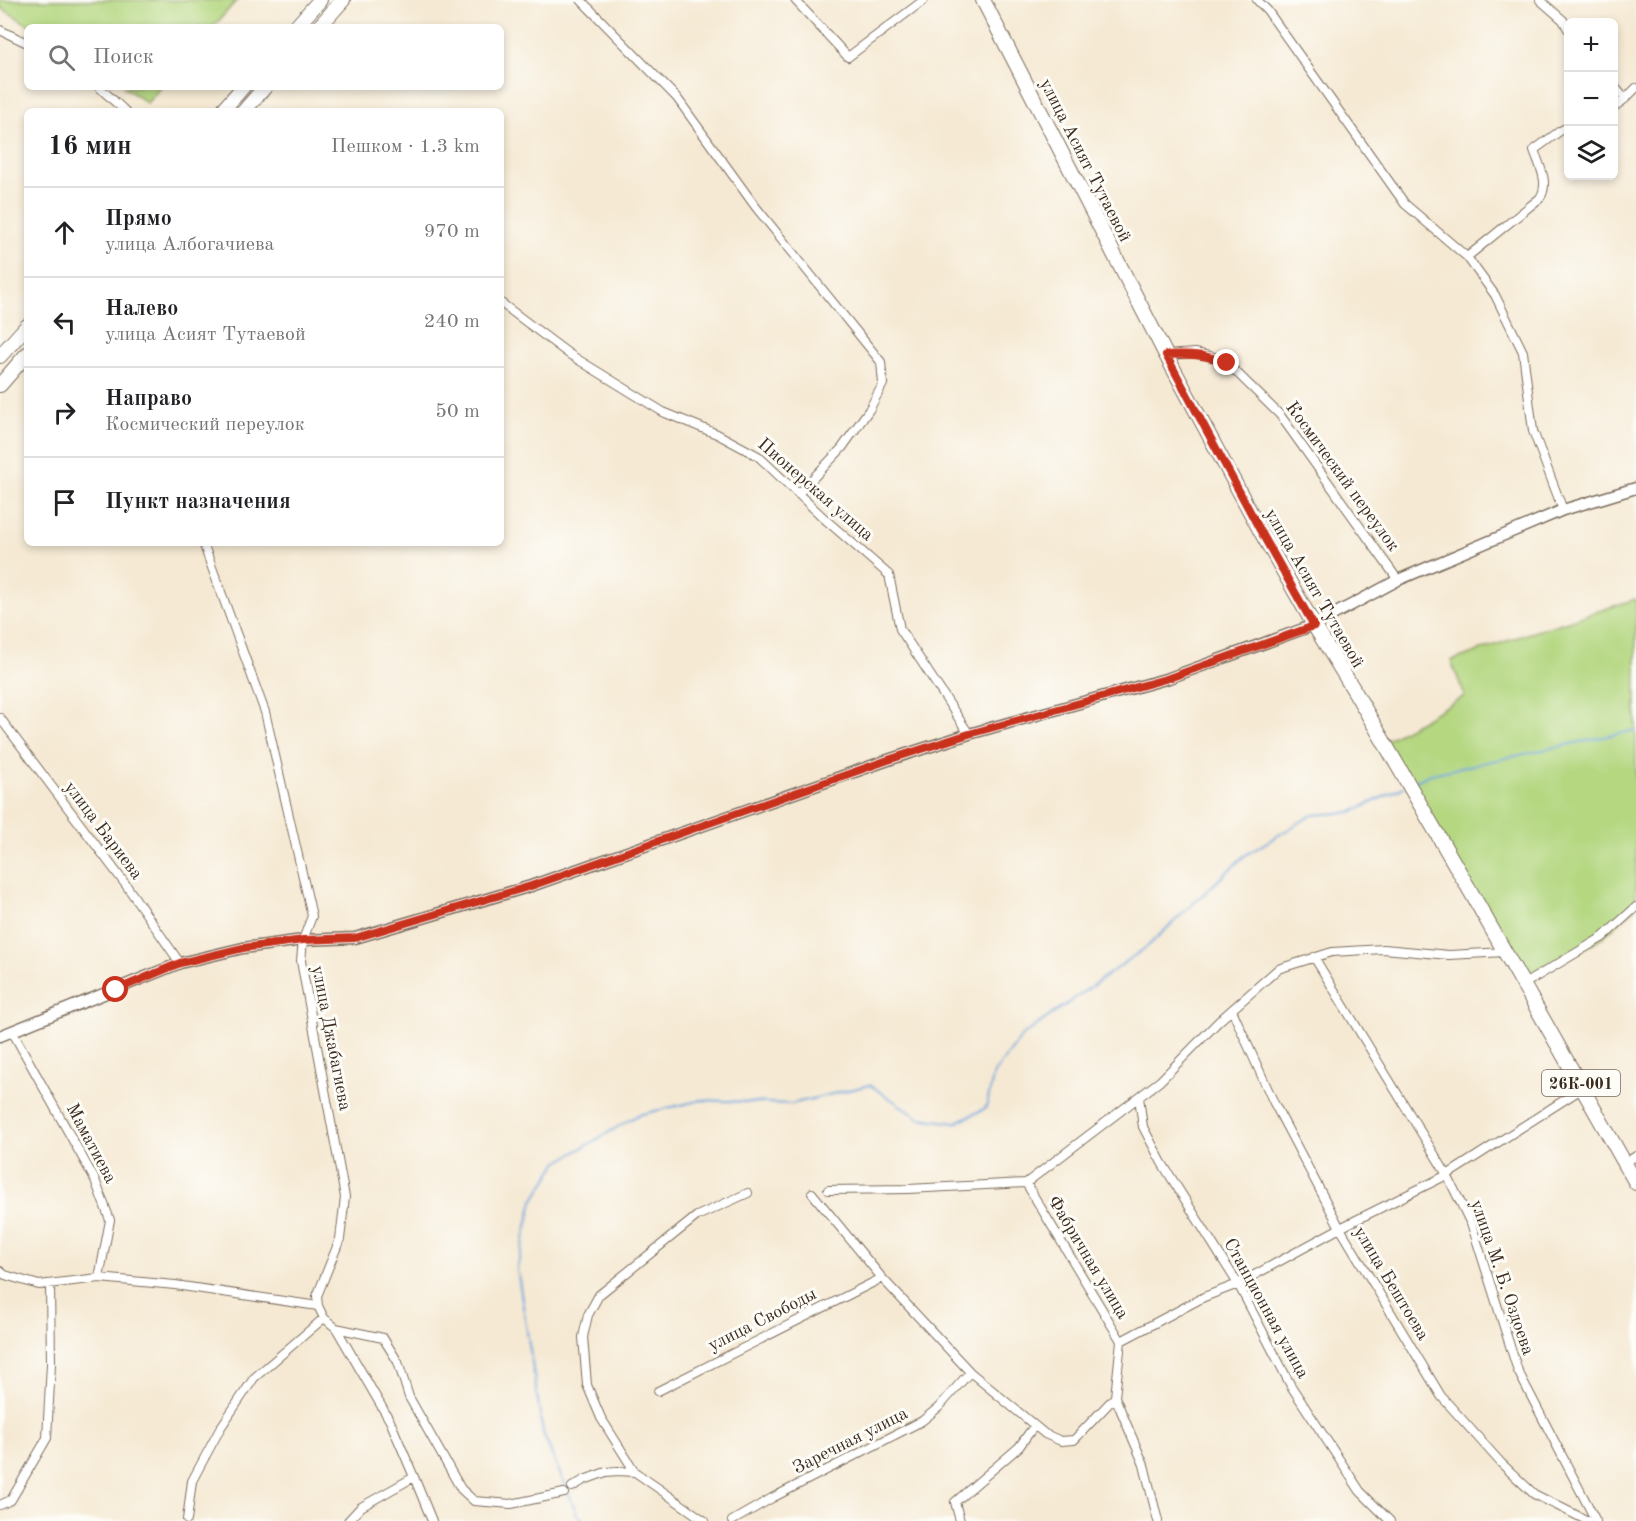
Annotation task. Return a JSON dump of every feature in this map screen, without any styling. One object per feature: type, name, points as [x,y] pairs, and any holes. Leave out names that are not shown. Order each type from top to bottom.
[{"type":"main road","points":[[299,24],[320,0]]},
{"type":"main road","points":[[322,24],[343,0]]},
{"type":"main road","name":"улица Асият Тутаевой","points":[[983,0],[1166,355],[1260,530],[1583,1088],[1631,1160],[1636,1183]]},
{"type":"main road","points":[[225,108],[240,90]]},
{"type":"main road","points":[[247,108],[262,90]]},
{"type":"main road","points":[[0,356],[24,329]]},
{"type":"main road","points":[[0,385],[24,357]]},
{"type":"street","points":[[581,0],[677,98],[755,206],[881,362],[883,384],[869,410],[842,448],[798,494]]},
{"type":"street","points":[[795,0],[848,57],[924,0]]},
{"type":"street","points":[[1257,0],[1267,10],[1405,204],[1467,257],[1495,294],[1523,352],[1533,431],[1563,510]]},
{"type":"street","points":[[1540,0],[1564,22]]},
{"type":"street","points":[[0,30],[24,42]]},
{"type":"street","points":[[1618,104],[1636,88]]},
{"type":"street","points":[[102,90],[122,108]]},
{"type":"street","points":[[1618,91],[1625,99]]},
{"type":"street","points":[[1467,257],[1540,198],[1545,190],[1534,150],[1564,129]]},
{"type":"street","name":"Пионерская улица","points":[[504,305],[569,354],[663,412],[717,434],[758,456],[889,575],[900,629],[969,734]]},
{"type":"street","name":"Космический переулок","points":[[1166,355],[1195,354],[1214,357],[1227,363],[1280,416],[1398,580]]},
{"type":"street","points":[[0,1036],[180,963],[243,948],[303,940],[355,938],[531,886],[969,734],[1169,678],[1314,626],[1398,580],[1563,510],[1636,488]]},
{"type":"street","name":"улица Джабагиева","points":[[203,546],[265,712],[312,916],[303,940],[301,961],[345,1197],[340,1239],[317,1296],[318,1306]]},
{"type":"street","name":"улица Бариева","points":[[0,718],[126,885],[180,963]]},
{"type":"street","points":[[1524,984],[1603,937],[1636,907]]},
{"type":"street","points":[[828,1190],[919,1189],[1026,1183],[1160,1081],[1219,1021],[1278,969],[1332,952],[1384,950],[1449,955],[1506,952]]},
{"type":"street","name":"улица М. Б. Оздоева","points":[[1314,957],[1447,1175],[1472,1226],[1518,1371],[1596,1521]]},
{"type":"street","name":"улица Бештоева","points":[[1232,1010],[1274,1103],[1340,1228],[1441,1396],[1501,1463],[1534,1494],[1588,1521]]},
{"type":"street","name":"Маматиева","points":[[12,1031],[95,1180],[110,1220],[99,1278]]},
{"type":"street","points":[[1121,1341],[1204,1297],[1238,1284],[1340,1228],[1447,1175],[1583,1088]]},
{"type":"street","name":"Станционная улица","points":[[1139,1097],[1143,1127],[1157,1154],[1238,1284],[1291,1386],[1360,1491],[1390,1521]]},
{"type":"street","name":"Фабричная улица","points":[[1026,1183],[1121,1341],[1115,1397],[1144,1465],[1158,1521]]},
{"type":"street","points":[[705,1521],[634,1472],[601,1418],[587,1385],[583,1337],[588,1315],[599,1295],[697,1216],[748,1193]]},
{"type":"street","points":[[812,1193],[882,1278],[970,1372],[1034,1426],[1053,1439],[1063,1442],[1071,1441],[1115,1397]]},
{"type":"street","points":[[0,1271],[5,1275],[39,1285],[99,1278],[175,1285],[318,1306],[324,1318],[336,1328],[346,1332],[383,1338],[398,1362],[409,1397],[461,1489],[474,1501],[511,1504],[564,1493]]},
{"type":"street","name":"улица Свободы","points":[[658,1391],[882,1278]]},
{"type":"street","points":[[0,1505],[11,1500],[47,1438],[51,1364],[50,1284]]},
{"type":"street","points":[[187,1520],[192,1481],[221,1427],[254,1378],[324,1318]]},
{"type":"street","points":[[336,1328],[390,1422],[432,1521]]},
{"type":"street","name":"Заречная улица","points":[[732,1521],[772,1497],[922,1421],[939,1407],[970,1372]]},
{"type":"street","points":[[960,1521],[955,1502],[1019,1447],[1034,1426]]},
{"type":"street","points":[[572,1487],[592,1476],[606,1472],[634,1472]]},
{"type":"street","points":[[348,1521],[361,1507],[414,1477]]},
{"type":"green space","points":[[0,0],[237,0],[216,24],[27,24],[0,7]]},
{"type":"green space","points":[[128,90],[158,90],[147,103]]},
{"type":"green space","points":[[1636,599],[1636,907],[1603,937],[1524,984],[1383,742],[1465,696],[1451,661]]},
{"type":"waterway","points":[[1414,782],[1431,774],[1636,730]]},
{"type":"waterway","points":[[584,1521],[577,1514],[543,1433],[517,1268],[533,1201],[557,1163],[638,1115],[702,1100],[791,1104],[870,1085],[919,1118],[955,1123],[986,1108],[994,1073],[1022,1036],[1148,946],[1244,856],[1312,815],[1352,812],[1404,787]]},
{"type":"route","points":[[116,990],[180,963],[243,948],[303,940],[355,938],[531,886],[891,759],[969,734],[1169,678],[1314,626],[1166,355],[1195,354],[1214,357],[1227,363]]}]
